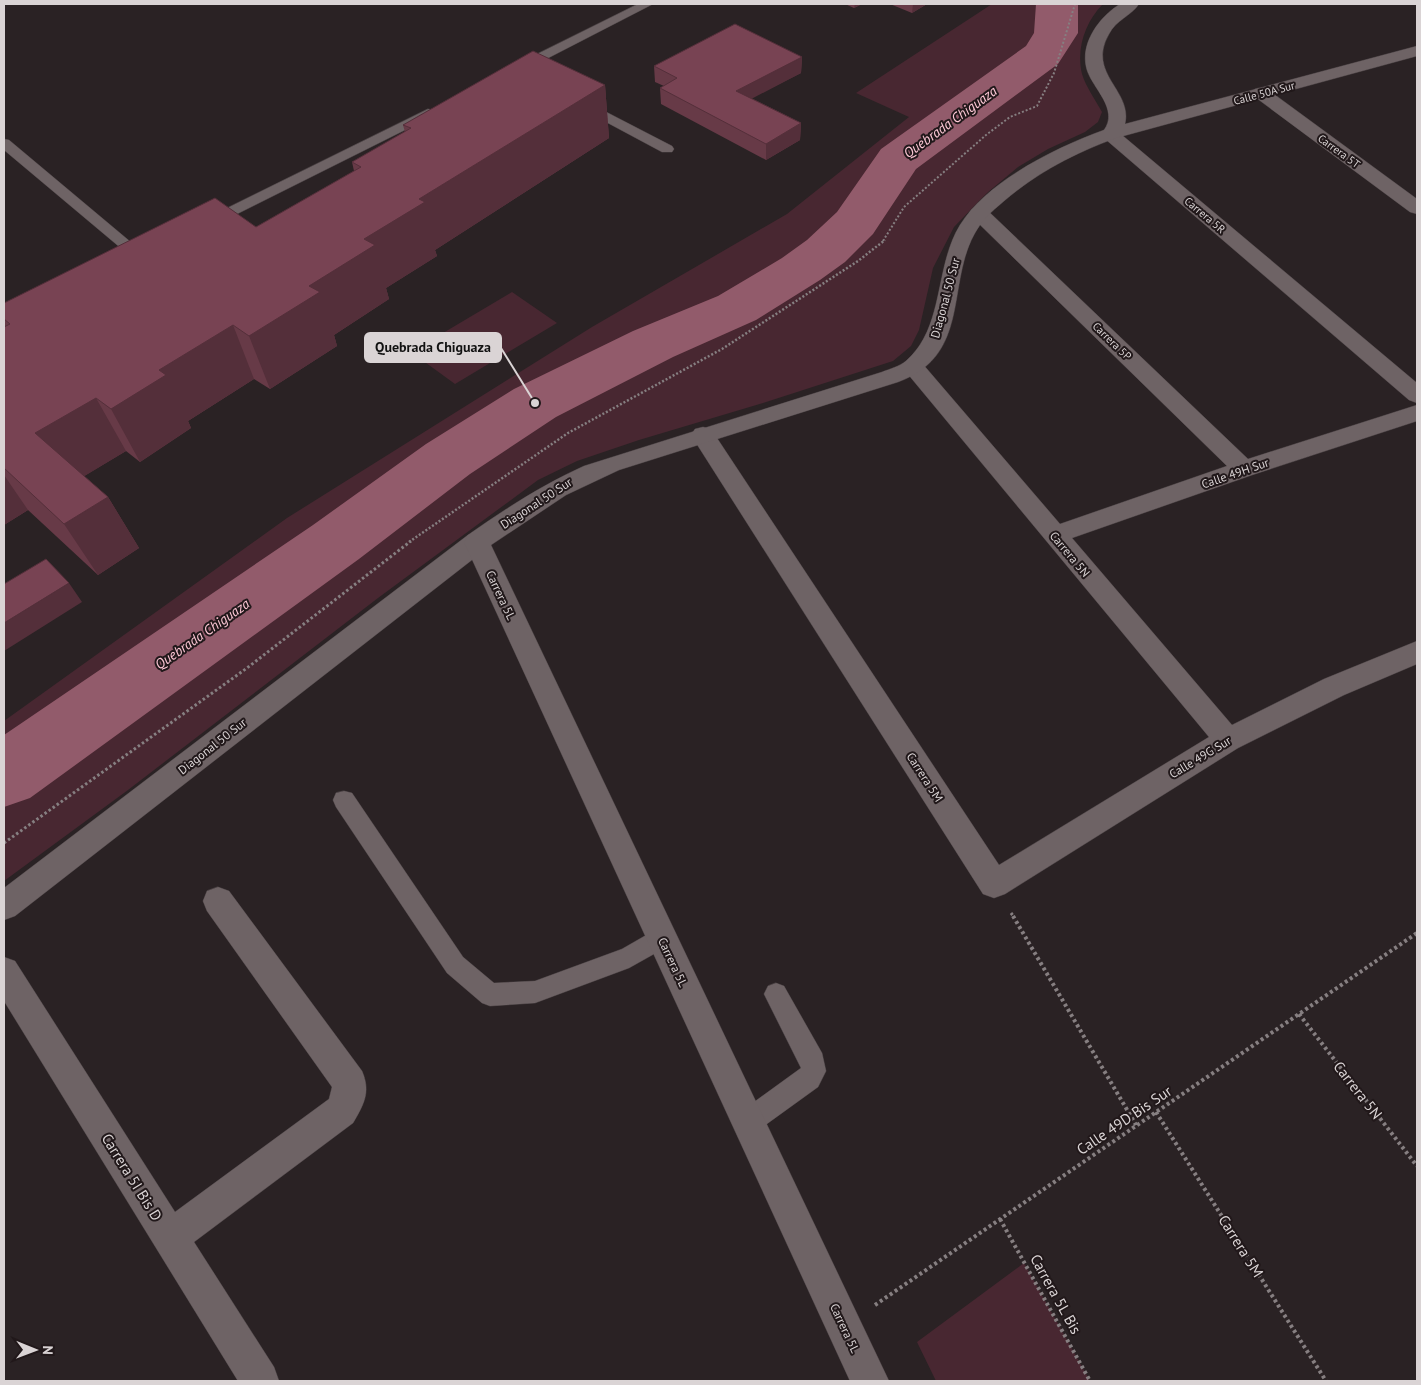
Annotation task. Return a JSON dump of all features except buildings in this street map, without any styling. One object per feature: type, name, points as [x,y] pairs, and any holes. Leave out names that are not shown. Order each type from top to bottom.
[{"type":"street","points":[[1110,134],[1117,125],[1116,106],[1101,82],[1094,57],[1097,41],[1104,26],[1115,14],[1131,4]]},
{"type":"street","name":"Calle 50A Sur","points":[[1110,134],[1417,51]]},
{"type":"street","name":"Carrera 5T","points":[[1262,93],[1417,208]]},
{"type":"street","name":"Diagonal 50 Sur","points":[[4,906],[477,542],[538,498],[582,474],[890,377],[913,367],[931,346],[938,331],[959,248],[969,226],[979,213],[1012,184],[1041,164],[1082,144],[1110,134]]},
{"type":"street","name":"Carrera 5R","points":[[1110,134],[1417,395]]},
{"type":"street","name":"Carrera 5P","points":[[979,213],[1244,470]]},
{"type":"street","name":"Carrera 5N","points":[[913,367],[1228,740]]},
{"type":"street","name":"Calle 49H Sur","points":[[1054,535],[1417,413]]},
{"type":"street","name":"Carrera 5M","points":[[703,436],[994,884]]},
{"type":"street","name":"Carrera 5L","points":[[477,542],[870,1381]]},
{"type":"street","name":"Calle 49G Sur","points":[[994,884],[1228,740],[1334,687],[1417,652]]},
{"type":"street","points":[[170,1238],[341,1111],[348,1099],[350,1083],[218,901]]},
{"type":"street","name":"Carrera 5I Bis D","points":[[4,972],[260,1381]]},
{"type":"lane","points":[[535,78],[513,71],[647,4]]},
{"type":"lane","points":[[570,97],[667,149]]},
{"type":"lane","points":[[192,231],[438,108]]},
{"type":"lane","points":[[4,143],[144,255],[123,265]]},
{"type":"lane","points":[[344,800],[455,964],[490,995],[535,992],[629,957],[662,937]]},
{"type":"lane","points":[[748,1122],[809,1078],[814,1071],[813,1062],[776,994]]},
{"type":"path","points":[[4,842],[247,668],[399,549],[552,444],[722,349],[858,261],[885,240],[904,207],[986,135],[1010,117],[1036,106],[1054,73],[1075,4]]},
{"type":"path","points":[[994,884],[1136,1125]]},
{"type":"path","name":"Calle 49D Bis Sur","points":[[844,1326],[1417,933]]},
{"type":"path","name":"Carrera 5N","points":[[1299,1014],[1417,1166]]},
{"type":"path","name":"Carrera 5M","points":[[1156,1112],[1326,1381]]},
{"type":"path","name":"Carrera 5L Bis","points":[[1000,1219],[1090,1381]]},
{"type":"shaded area","points":[[992,4],[1103,4],[1087,27],[1080,55],[1082,74],[1102,112],[1098,122],[1085,132],[1048,149],[1018,167],[987,193],[954,227],[933,268],[919,330],[911,346],[893,361],[639,440],[577,461],[538,480],[378,598],[128,790],[4,881],[4,721],[287,518],[592,327],[787,214],[909,117],[856,93]]},
{"type":"shaded area","points":[[512,292],[557,323],[455,384],[411,352]]},
{"type":"shaded area","points":[[1024,1263],[1090,1381],[936,1381],[917,1342]]},
{"type":"waterway","name":"Quebrada Chiguaza","points":[[4,775],[336,542],[448,459],[535,403],[653,344],[737,308],[801,269],[826,251],[855,223],[898,159],[1042,55],[1056,33],[1057,4]]},
{"type":"place","name":"Quebrada Chiguaza","points":[[535,403]]}]
